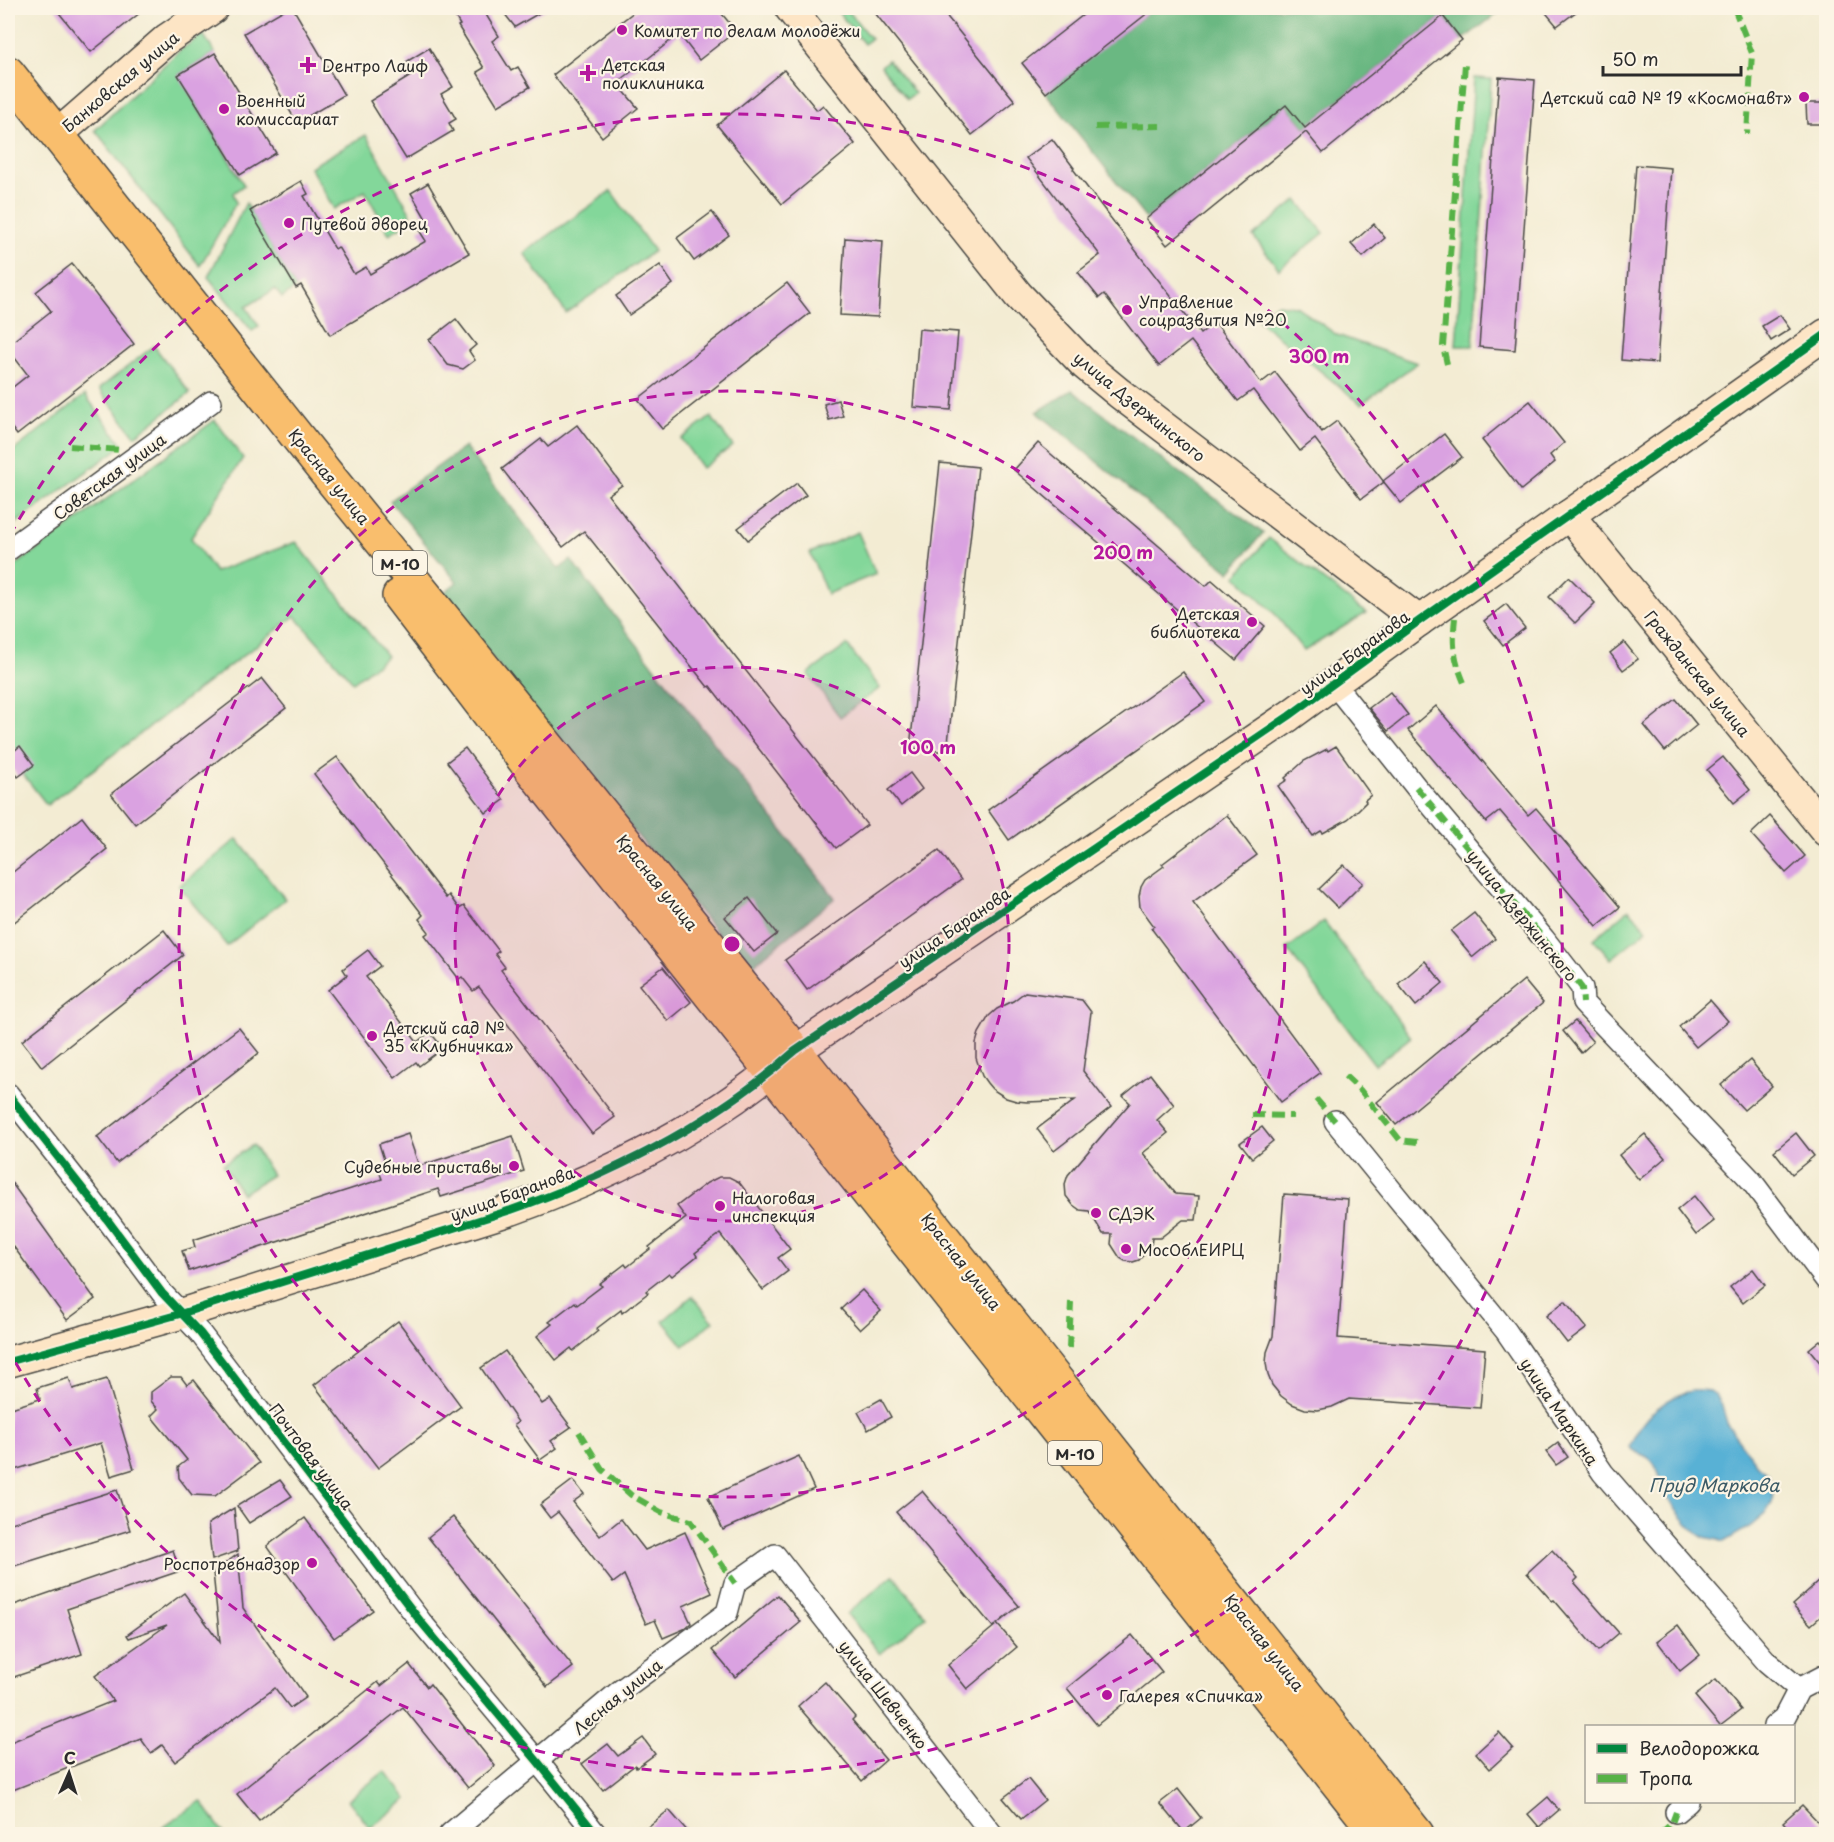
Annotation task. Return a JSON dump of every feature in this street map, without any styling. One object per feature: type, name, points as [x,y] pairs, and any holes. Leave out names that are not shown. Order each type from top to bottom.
[{"type":"highway","name":"Красная улица","points":[[8,73],[334,482],[1378,1834]]},
{"type":"highway","name":"Красная улица","points":[[8,107],[399,597],[531,769],[783,1061],[1418,1834]]},
{"type":"street","name":"Банковская улица","points":[[57,135],[167,39],[213,8]]},
{"type":"street","name":"улица Дзержинского","points":[[790,8],[1018,295],[1085,365],[1419,621]]},
{"type":"street","name":"улица Баранова","points":[[8,1362],[180,1314],[512,1210],[551,1196],[629,1160],[672,1137],[1289,716],[1419,621],[1827,334]]},
{"type":"street","name":"Советская улица","points":[[8,550],[211,402]]},
{"type":"street","name":"Гражданская улица","points":[[1569,515],[1827,831]]},
{"type":"street","points":[[1389,644],[1398,622],[1398,612],[1392,600]]},
{"type":"street","name":"улица Дзержинского","points":[[1334,684],[1416,787],[1544,939],[1582,988],[1583,1003],[1750,1179],[1827,1280]]},
{"type":"street","name":"Почтовая улица","points":[[8,1094],[162,1293],[200,1333],[421,1622],[596,1834]]},
{"type":"street","name":"улица Маркина","points":[[1335,1121],[1506,1331],[1603,1473],[1767,1662],[1799,1689]]},
{"type":"street","name":"Лесная улица","points":[[450,1834],[620,1691],[727,1613],[735,1583],[775,1555]]},
{"type":"street","name":"улица Шевченко","points":[[775,1555],[992,1834]]},
{"type":"street","points":[[1775,1725],[1784,1718],[1799,1689],[1827,1675]]},
{"type":"green space","points":[[835,8],[846,8],[871,39],[864,44]]},
{"type":"green space","points":[[1154,8],[1505,8],[1462,40],[1443,16],[1305,128],[1286,105],[1146,219],[1045,92]]},
{"type":"green space","points":[[203,34],[215,53],[179,75],[244,185],[233,193],[236,203],[200,266],[95,130],[178,52]]},
{"type":"green space","points":[[888,60],[915,93],[907,99],[881,66]]},
{"type":"green space","points":[[1474,78],[1491,79],[1473,346],[1456,346]]},
{"type":"green space","points":[[366,135],[410,212],[407,223],[389,234],[365,191],[334,209],[310,167]]},
{"type":"green space","points":[[611,191],[654,251],[566,313],[524,253]]},
{"type":"green space","points":[[1297,200],[1324,233],[1279,269],[1253,236]]},
{"type":"green space","points":[[246,203],[296,288],[282,298],[275,289],[246,307],[259,326],[252,331],[208,277]]},
{"type":"green space","points":[[1276,304],[1296,306],[1337,335],[1417,363],[1361,404],[1258,320]]},
{"type":"green space","points":[[154,346],[190,393],[135,436],[99,389]]},
{"type":"green space","points":[[1072,390],[1263,533],[1230,572],[1037,412]]},
{"type":"green space","points":[[85,395],[123,445],[8,529],[8,455]]},
{"type":"green space","points":[[711,417],[733,446],[702,468],[681,439]]},
{"type":"green space","points":[[215,420],[243,458],[191,538],[215,572],[296,542],[387,656],[353,682],[295,616],[47,805],[8,755],[8,571]]},
{"type":"green space","points":[[465,447],[559,569],[571,560],[835,898],[747,970],[441,595],[457,582],[390,501]]},
{"type":"green space","points":[[858,532],[876,574],[827,594],[810,553]]},
{"type":"green space","points":[[1269,538],[1366,613],[1304,651],[1275,614],[1236,576]]},
{"type":"green space","points":[[847,645],[880,688],[840,717],[808,674]]},
{"type":"green space","points":[[237,839],[285,899],[227,946],[179,886]]},
{"type":"green space","points":[[1629,909],[1647,930],[1611,959],[1594,939]]},
{"type":"green space","points":[[1324,921],[1411,1037],[1375,1065],[1287,949]]},
{"type":"green space","points":[[253,1145],[272,1175],[242,1194],[223,1164]]},
{"type":"green space","points":[[692,1296],[713,1321],[684,1346],[663,1321]]},
{"type":"green space","points":[[893,1575],[926,1616],[880,1654],[847,1614]]},
{"type":"green space","points":[[385,1771],[407,1799],[370,1828],[348,1800]]},
{"type":"green space","points":[[201,1801],[224,1834],[154,1834]]},
{"type":"water","name":"Пруд Маркова","points":[[1710,1391],[1716,1395],[1728,1426],[1757,1465],[1768,1474],[1773,1488],[1772,1503],[1765,1514],[1751,1526],[1724,1542],[1701,1536],[1692,1529],[1666,1496],[1653,1462],[1630,1447],[1640,1426],[1656,1409],[1665,1402],[1687,1392]]},
{"type":"building","points":[[55,8],[146,8],[91,52]]},
{"type":"building","points":[[287,8],[293,8],[344,95],[297,123],[244,33]]},
{"type":"building","points":[[450,8],[482,8],[499,36],[492,41],[511,71],[518,67],[530,87],[498,106],[477,72],[484,68],[458,26],[460,25]]},
{"type":"building","points":[[500,8],[548,8],[515,27]]},
{"type":"building","name":"Детская поликлиника","points":[[639,8],[717,8],[736,31],[699,60],[679,34],[617,83],[638,108],[602,137],[553,75]]},
{"type":"building","points":[[871,8],[940,8],[1015,101],[972,135]]},
{"type":"building","points":[[1092,8],[1154,8],[1046,93],[1022,63]]},
{"type":"building","points":[[1542,8],[1581,8],[1557,26]]},
{"type":"building","points":[[1443,16],[1462,40],[1323,153],[1306,132],[1167,245],[1146,219],[1286,105],[1305,128]]},
{"type":"building","points":[[429,48],[453,87],[441,94],[456,119],[449,123],[453,131],[406,159],[370,101],[414,74],[406,62]]},
{"type":"building","name":"Военный комиссариат","points":[[215,53],[276,153],[240,175],[178,75]]},
{"type":"building","points":[[784,70],[817,110],[823,105],[855,144],[782,204],[717,125]]},
{"type":"building","points":[[1499,77],[1535,80],[1515,350],[1479,347]]},
{"type":"building","points":[[1806,103],[1827,103],[1827,124],[1807,124]]},
{"type":"building","points":[[1052,139],[1200,334],[1215,322],[1261,383],[1275,372],[1322,432],[1337,421],[1384,482],[1361,499],[1315,439],[1300,451],[1253,390],[1238,401],[1191,341],[1159,366],[1104,294],[1099,298],[1078,272],[1100,255],[1026,158]]},
{"type":"building","points":[[1636,165],[1671,168],[1657,363],[1621,360]]},
{"type":"building","points":[[301,181],[308,194],[304,196],[335,249],[338,247],[354,274],[366,267],[370,274],[426,241],[419,230],[429,224],[411,193],[428,183],[469,253],[330,335],[301,285],[296,288],[250,211]]},
{"type":"building","points":[[712,212],[729,235],[694,261],[677,238]]},
{"type":"building","points":[[1374,224],[1385,238],[1363,257],[1351,244]]},
{"type":"building","points":[[845,238],[883,241],[878,317],[840,315]]},
{"type":"building","points":[[72,264],[134,344],[17,435],[8,423],[8,391],[28,375],[8,349],[8,345],[51,311],[36,292]]},
{"type":"building","points":[[660,265],[673,284],[629,315],[616,296]]},
{"type":"building","points":[[787,283],[810,313],[662,429],[638,399]]},
{"type":"building","points":[[1780,315],[1790,329],[1771,341],[1762,326]]},
{"type":"building","points":[[456,319],[476,345],[469,351],[475,360],[463,369],[448,365],[429,340]]},
{"type":"building","points":[[919,329],[958,332],[951,410],[913,407]]},
{"type":"building","points":[[838,400],[843,416],[829,420],[824,404]]},
{"type":"building","points":[[1530,401],[1564,443],[1550,455],[1555,462],[1521,490],[1482,440]]},
{"type":"building","points":[[577,425],[622,485],[608,495],[867,825],[836,848],[710,686],[708,687],[584,531],[563,547],[502,469],[541,439],[548,447]]},
{"type":"building","points":[[1444,434],[1462,457],[1401,503],[1383,481]]},
{"type":"building","points":[[1038,443],[1206,586],[1212,580],[1265,626],[1236,660],[1014,470]]},
{"type":"building","points":[[940,463],[978,467],[947,752],[910,748]]},
{"type":"building","points":[[797,483],[806,495],[748,540],[738,528]]},
{"type":"building","points":[[1569,577],[1595,603],[1575,623],[1549,597]]},
{"type":"building","points":[[1506,604],[1525,628],[1503,645],[1484,621]]},
{"type":"building","points":[[1624,642],[1638,659],[1623,670],[1610,653]]},
{"type":"building","points":[[1183,672],[1205,702],[1009,840],[988,810]]},
{"type":"building","points":[[262,678],[286,708],[135,824],[111,794]]},
{"type":"building","points":[[1390,692],[1408,715],[1388,731],[1369,708]]},
{"type":"building","points":[[1676,699],[1697,725],[1665,751],[1644,725]]},
{"type":"building","points":[[1436,706],[1528,815],[1536,808],[1620,907],[1597,926],[1500,811],[1486,822],[1408,730]]},
{"type":"building","points":[[20,746],[34,765],[18,777],[8,763],[8,756]]},
{"type":"building","points":[[1336,746],[1371,795],[1348,819],[1313,836],[1278,786],[1287,780],[1285,778],[1304,761]]},
{"type":"building","points":[[465,748],[504,800],[486,813],[447,762]]},
{"type":"building","points":[[337,757],[446,898],[449,895],[459,909],[464,906],[499,951],[495,954],[505,967],[501,970],[615,1117],[592,1134],[479,987],[473,991],[462,977],[459,979],[425,935],[429,932],[419,919],[423,915],[314,774]]},
{"type":"building","points":[[1723,757],[1750,790],[1734,803],[1707,770]]},
{"type":"building","points":[[910,773],[922,789],[901,806],[888,790]]},
{"type":"building","points":[[1227,815],[1257,855],[1193,902],[1320,1073],[1281,1102],[1151,928],[1154,926],[1140,907],[1139,896],[1145,880],[1164,866],[1162,864]]},
{"type":"building","points":[[1770,816],[1805,856],[1786,873],[1751,834]]},
{"type":"building","points":[[82,817],[107,849],[8,927],[8,876]]},
{"type":"building","points":[[939,850],[961,880],[807,990],[785,960]]},
{"type":"building","points":[[1344,865],[1363,883],[1338,908],[1319,889]]},
{"type":"building","points":[[749,898],[777,934],[754,952],[725,917]]},
{"type":"building","points":[[1474,913],[1495,939],[1473,957],[1451,931]]},
{"type":"building","points":[[164,930],[183,955],[42,1067],[22,1041]]},
{"type":"building","points":[[368,950],[380,966],[366,977],[417,1042],[430,1032],[443,1048],[419,1066],[416,1062],[395,1078],[328,990],[347,975],[343,969]]},
{"type":"building","points":[[1425,961],[1443,983],[1416,1006],[1398,984]]},
{"type":"building","points":[[663,967],[691,1002],[668,1021],[639,985]]},
{"type":"building","points":[[1524,980],[1543,1003],[1396,1125],[1377,1102]]},
{"type":"building","points":[[1025,992],[1082,1000],[1091,1012],[1083,1071],[1111,1107],[1054,1151],[1037,1129],[1075,1100],[1027,1102],[1006,1098],[987,1083],[976,1058],[979,1033],[989,1016]]},
{"type":"building","points":[[1710,1000],[1728,1021],[1696,1047],[1679,1027]]},
{"type":"building","points":[[1575,1021],[1593,1042],[1581,1053],[1563,1031]]},
{"type":"building","points":[[239,1028],[259,1053],[117,1163],[97,1137]]},
{"type":"building","points":[[1750,1060],[1772,1086],[1744,1110],[1721,1085]]},
{"type":"building","points":[[1150,1074],[1174,1105],[1157,1120],[1168,1133],[1143,1153],[1176,1194],[1199,1196],[1196,1220],[1183,1220],[1160,1238],[1152,1238],[1151,1246],[1139,1260],[1133,1262],[1120,1258],[1111,1244],[1112,1234],[1103,1234],[1089,1211],[1080,1210],[1073,1205],[1066,1196],[1065,1184],[1068,1175],[1130,1103],[1123,1096]]},
{"type":"building","points":[[1262,1127],[1273,1141],[1252,1158],[1240,1143]]},
{"type":"building","points":[[1796,1133],[1814,1156],[1792,1174],[1774,1151]]},
{"type":"building","points":[[408,1134],[419,1166],[513,1136],[524,1171],[441,1197],[438,1189],[189,1271],[182,1251],[195,1247],[193,1240],[382,1179],[379,1171],[387,1169],[379,1144]]},
{"type":"building","points":[[1645,1134],[1665,1158],[1639,1180],[1619,1155]]},
{"type":"building","points":[[719,1177],[729,1177],[739,1182],[790,1249],[778,1258],[788,1271],[763,1290],[720,1234],[695,1253],[697,1256],[672,1276],[669,1273],[622,1313],[621,1310],[596,1329],[598,1331],[573,1351],[571,1348],[556,1360],[537,1336],[552,1324],[549,1322],[575,1302],[577,1305],[625,1264],[627,1267],[650,1249],[649,1247],[686,1218],[677,1206],[707,1183]]},
{"type":"building","points":[[8,1178],[95,1299],[67,1320],[8,1239]]},
{"type":"building","points":[[1284,1194],[1348,1199],[1338,1338],[1485,1349],[1480,1408],[1349,1399],[1332,1407],[1318,1410],[1305,1409],[1281,1396],[1272,1385],[1266,1363],[1273,1336]]},
{"type":"building","points":[[1694,1196],[1714,1221],[1696,1235],[1677,1210]]},
{"type":"building","points":[[1753,1269],[1765,1285],[1743,1303],[1730,1287]]},
{"type":"building","points":[[862,1290],[881,1311],[860,1330],[841,1309]]},
{"type":"building","points":[[1565,1301],[1587,1328],[1567,1343],[1546,1316]]},
{"type":"building","points":[[398,1321],[461,1406],[378,1468],[314,1385]]},
{"type":"building","points":[[1820,1340],[1827,1348],[1827,1371],[1809,1349]]},
{"type":"building","points":[[505,1351],[542,1404],[550,1399],[571,1427],[551,1441],[557,1448],[540,1460],[514,1425],[518,1422],[481,1368]]},
{"type":"building","points":[[171,1377],[181,1377],[187,1385],[194,1380],[259,1463],[215,1496],[192,1495],[179,1478],[178,1467],[187,1460],[151,1416],[158,1409],[151,1401],[151,1392]]},
{"type":"building","points":[[69,1378],[73,1389],[107,1379],[134,1469],[111,1476],[101,1443],[8,1472],[8,1409],[40,1399],[37,1388]]},
{"type":"building","points":[[881,1399],[891,1417],[868,1430],[858,1412]]},
{"type":"building","points":[[1558,1443],[1568,1457],[1556,1465],[1546,1452]]},
{"type":"building","points":[[799,1456],[814,1489],[723,1530],[708,1497]]},
{"type":"building","points":[[280,1480],[292,1496],[249,1523],[237,1506]]},
{"type":"building","points":[[573,1480],[584,1494],[573,1502],[600,1536],[621,1519],[645,1550],[685,1532],[712,1593],[683,1606],[691,1623],[684,1629],[663,1638],[655,1620],[646,1624],[624,1575],[613,1583],[558,1512],[550,1518],[540,1505]]},
{"type":"building","points":[[117,1490],[130,1530],[8,1568],[8,1524]]},
{"type":"building","points":[[922,1491],[1019,1606],[997,1624],[1017,1647],[967,1689],[948,1665],[996,1625],[993,1627],[896,1512]]},
{"type":"building","points":[[234,1508],[238,1551],[212,1560],[208,1524]]},
{"type":"building","points":[[453,1517],[573,1667],[547,1687],[428,1537]]},
{"type":"building","points":[[305,1518],[373,1610],[334,1638],[267,1546]]},
{"type":"building","points":[[173,1550],[180,1571],[67,1609],[82,1654],[8,1679],[8,1607]]},
{"type":"building","points":[[1552,1550],[1578,1578],[1574,1582],[1619,1633],[1598,1651],[1527,1573]]},
{"type":"building","points":[[238,1554],[243,1608],[306,1697],[290,1708],[275,1688],[175,1762],[162,1745],[151,1753],[141,1739],[8,1792],[8,1743],[113,1701],[95,1676],[167,1625],[129,1638],[127,1635],[184,1593],[220,1642],[213,1572]]},
{"type":"building","points":[[1827,1574],[1827,1611],[1811,1625],[1792,1605]]},
{"type":"building","points":[[778,1595],[801,1622],[735,1677],[712,1650]]},
{"type":"building","points":[[1678,1625],[1700,1655],[1680,1671],[1657,1641]]},
{"type":"building","points":[[1132,1635],[1162,1672],[1097,1725],[1067,1688]]},
{"type":"building","points":[[409,1664],[427,1687],[430,1684],[495,1766],[468,1788],[403,1707],[259,1821],[237,1794],[378,1682],[381,1686]]},
{"type":"building","points":[[1716,1680],[1741,1710],[1719,1725],[1695,1696]]},
{"type":"building","points":[[825,1682],[855,1717],[852,1720],[886,1760],[862,1781],[798,1706]]},
{"type":"building","points":[[1499,1732],[1513,1748],[1490,1769],[1476,1753]]},
{"type":"building","points":[[643,1738],[655,1754],[636,1768],[635,1765],[603,1790],[582,1764],[608,1744],[618,1756]]},
{"type":"building","points":[[1028,1779],[1045,1800],[1021,1819],[1003,1798]]},
{"type":"building","points":[[1178,1789],[1201,1818],[1184,1832],[1160,1803]]},
{"type":"building","points":[[1548,1797],[1559,1810],[1539,1827],[1528,1814]]},
{"type":"building","points":[[1802,1805],[1827,1831],[1827,1834],[1794,1834],[1783,1822]]},
{"type":"building","points":[[669,1810],[690,1834],[639,1834]]},
{"type":"marked path","points":[[1734,8],[1752,53],[1747,134]]},
{"type":"marked path","points":[[1447,364],[1443,346],[1465,64]]},
{"type":"marked path","points":[[1095,127],[1160,126]]},
{"type":"marked path","points":[[70,446],[120,450]]},
{"type":"marked path","points":[[1455,618],[1455,652],[1465,685]]},
{"type":"marked path","points":[[1416,787],[1544,939],[1582,988],[1583,1003]]},
{"type":"marked path","points":[[1345,1076],[1361,1091],[1400,1140],[1417,1142]]},
{"type":"marked path","points":[[1316,1099],[1335,1121]]},
{"type":"marked path","points":[[1252,1115],[1293,1116]]},
{"type":"marked path","points":[[1069,1348],[1071,1302]]},
{"type":"marked path","points":[[579,1432],[602,1469],[631,1495],[661,1512],[691,1521],[735,1583]]},
{"type":"marked path","points":[[1660,1834],[1672,1823],[1676,1812]]},
{"type":"cycle path","points":[[8,1362],[180,1314],[511,1210],[587,1180],[661,1144],[731,1101],[795,1051],[1289,716],[1419,621],[1826,334]]},
{"type":"cycle path","points":[[8,1094],[162,1293],[200,1333],[421,1622],[596,1834]]},
{"type":"place","name":"Комитет по делам молодёжи","points":[[622,30]]},
{"type":"place","name":"Dентро Лаиф","points":[[308,65]]},
{"type":"place","name":"Детская поликлиника","points":[[588,73]]},
{"type":"place","name":"Детский сад № 19 «Космонавт»","points":[[1804,97]]},
{"type":"place","name":"Военный комиссариат","points":[[224,109]]},
{"type":"place","name":"Путевой дворец","points":[[289,223]]},
{"type":"place","name":"Управление соцразвития №20","points":[[1127,310]]},
{"type":"place","name":"Детская библиотека","points":[[1252,622]]},
{"type":"place","name":"Детский сад № 35 «Клубничка»","points":[[372,1036]]},
{"type":"place","name":"Судебные приставы","points":[[514,1166]]},
{"type":"place","name":"Налоговая инспекция","points":[[720,1206]]},
{"type":"place","name":"СДЭК","points":[[1096,1213]]},
{"type":"place","name":"МосОблЕИРЦ","points":[[1126,1249]]},
{"type":"place","name":"Роспотребнадзор","points":[[312,1563]]},
{"type":"place","name":"Галерея «Спичка»","points":[[1107,1695]]}]
